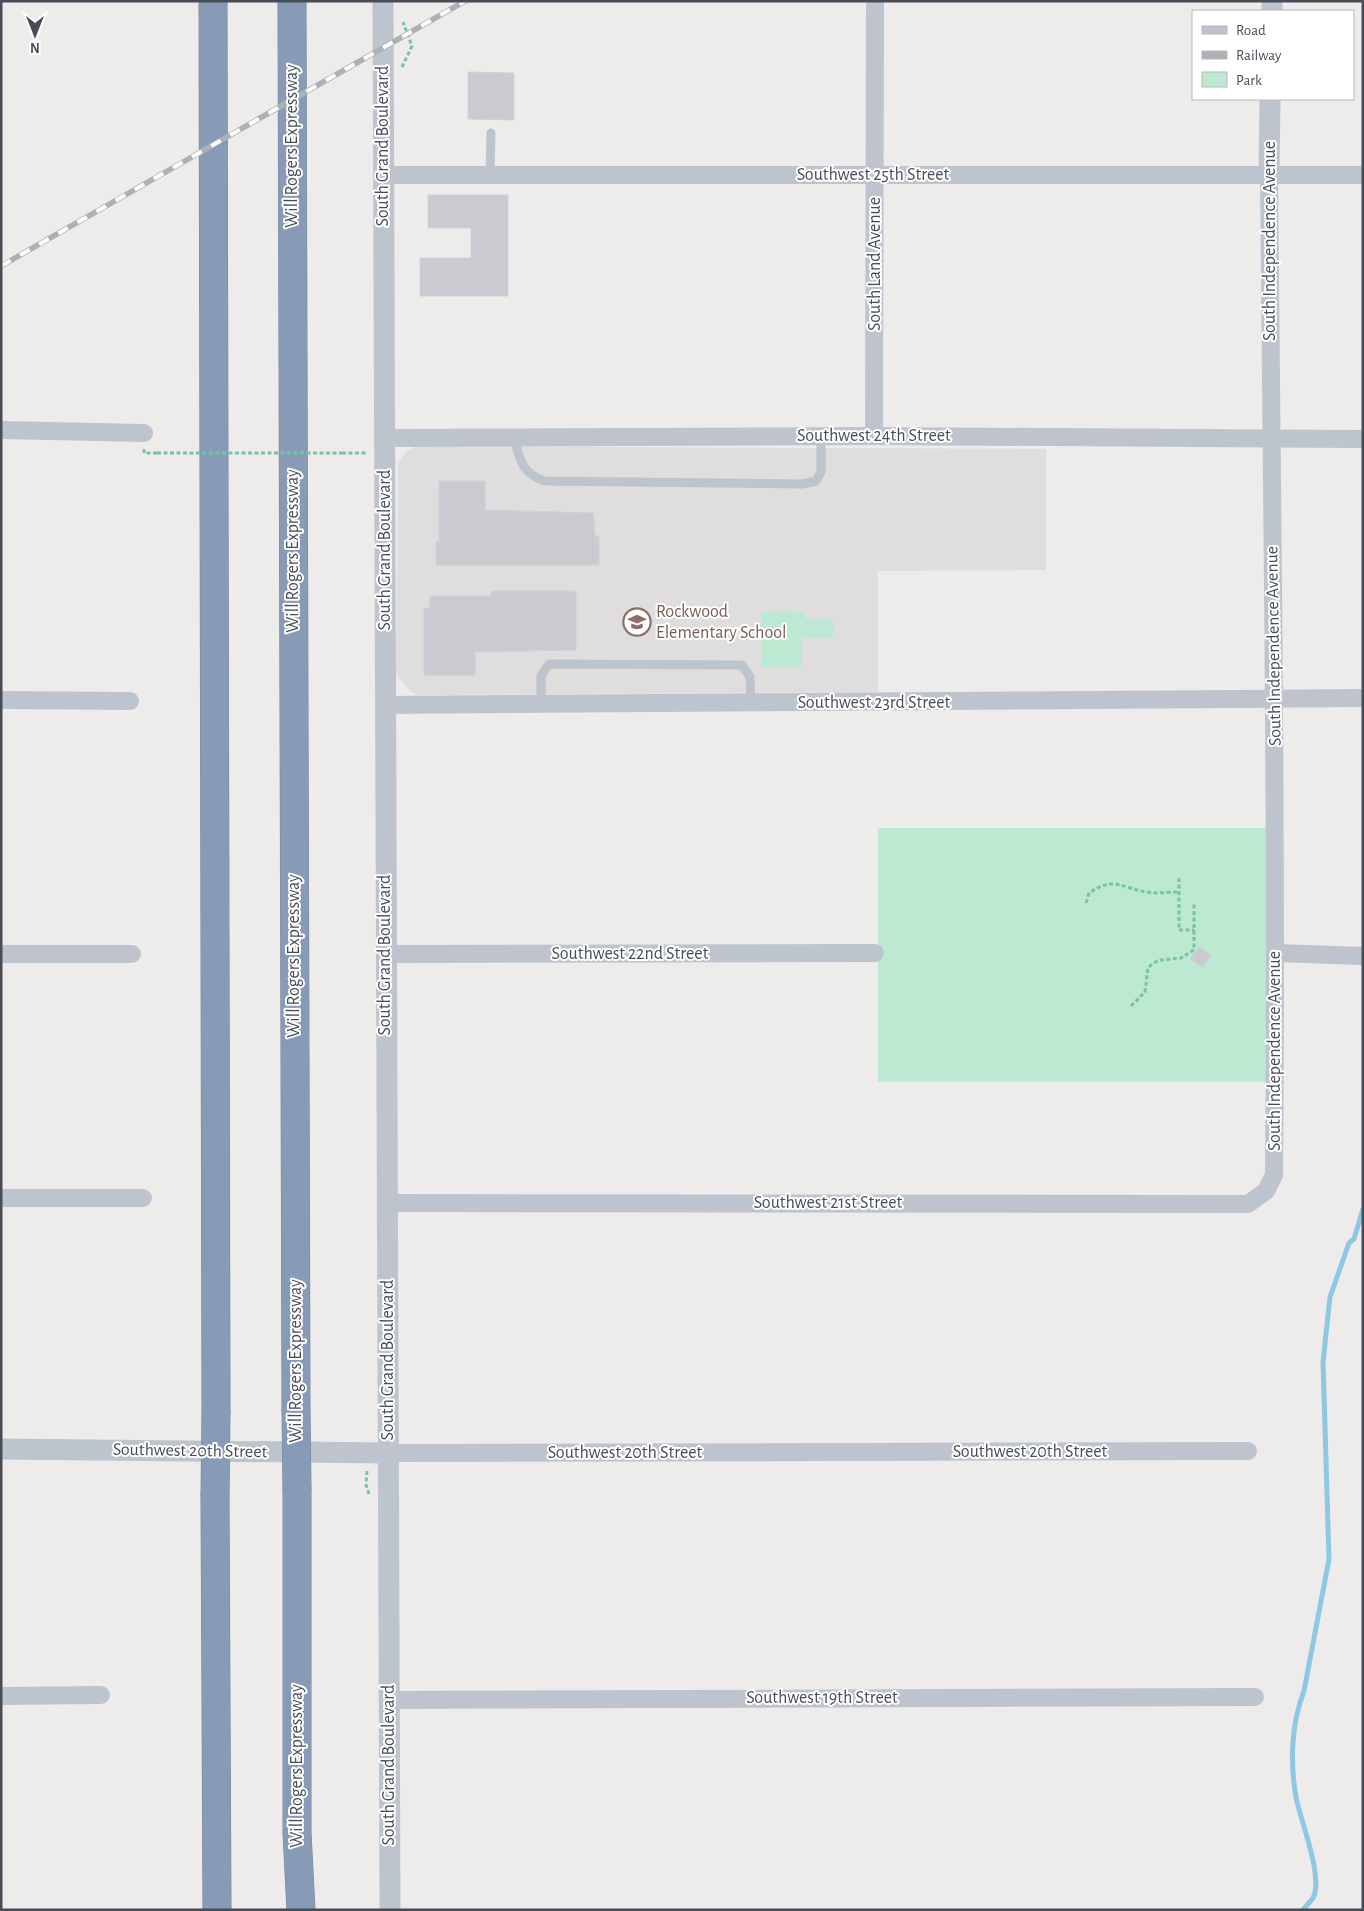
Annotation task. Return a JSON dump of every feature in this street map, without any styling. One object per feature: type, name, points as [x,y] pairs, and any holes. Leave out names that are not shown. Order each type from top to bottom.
[{"type":"highway","points":[[213,1],[217,1910]]},
{"type":"highway","name":"Will Rogers Expressway","points":[[292,1],[297,1833],[301,1910]]},
{"type":"highway","points":[[297,1833],[311,1910]]},
{"type":"street","name":"South Grand Boulevard","points":[[383,1],[384,705],[390,1910]]},
{"type":"street","name":"South Land Avenue","points":[[874,436],[875,1]]},
{"type":"street","name":"South Independence Avenue","points":[[1266,1191],[1274,1175],[1276,954],[1276,700],[1271,437],[1270,100]]},
{"type":"street","name":"Southwest 25th Street","points":[[384,175],[1363,175]]},
{"type":"street","points":[[1,430],[144,433]]},
{"type":"street","name":"Southwest 24th Street","points":[[385,438],[513,436],[1363,438]]},
{"type":"street","name":"Southwest 23rd Street","points":[[384,705],[751,704],[1363,698]]},
{"type":"street","points":[[1,700],[130,701]]},
{"type":"street","name":"Southwest 22nd Street","points":[[385,954],[875,953]]},
{"type":"street","points":[[1,954],[132,954]]},
{"type":"street","points":[[1276,954],[1363,956]]},
{"type":"street","name":"Southwest 21st Street","points":[[387,1203],[1248,1204],[1266,1191]]},
{"type":"street","points":[[1,1198],[143,1198]]},
{"type":"street","name":"Southwest 20th Street","points":[[1,1449],[388,1453],[1248,1451]]},
{"type":"street","points":[[1,1696],[101,1695]]},
{"type":"street","name":"Southwest 19th Street","points":[[388,1700],[1255,1697]]},
{"type":"lane","points":[[490,175],[491,133]]},
{"type":"lane","points":[[513,436],[522,466],[530,476],[544,481],[802,484],[816,481],[821,472],[821,436]]},
{"type":"lane","points":[[541,704],[541,676],[549,664],[713,663],[742,665],[750,677],[751,704]]},
{"type":"path","points":[[402,21],[412,46]]},
{"type":"path","points":[[156,453],[368,453]]},
{"type":"path","points":[[1179,878],[1179,930],[1194,930]]},
{"type":"path","points":[[1086,903],[1089,893],[1106,885],[1123,884],[1146,892],[1179,892]]},
{"type":"path","points":[[1131,1006],[1146,992],[1148,968],[1153,963],[1160,960],[1181,958],[1194,950],[1194,902]]},
{"type":"shaded area","name":"Rockwood Elementary School","points":[[416,446],[1046,449],[1046,570],[878,571],[878,692],[417,695],[410,691],[396,674],[398,464],[406,452]]},
{"type":"green space","points":[[761,611],[805,612],[805,619],[833,619],[833,638],[802,638],[802,668],[761,667]]},
{"type":"green space","points":[[878,828],[1266,828],[1266,1082],[878,1082]]},
{"type":"building","points":[[468,72],[514,73],[514,120],[468,119]]},
{"type":"building","points":[[428,195],[508,195],[508,296],[420,296],[420,258],[471,258],[471,228],[428,228]]},
{"type":"building","points":[[439,481],[485,481],[485,510],[593,513],[595,536],[599,536],[599,565],[436,565],[436,542],[439,542]]},
{"type":"building","points":[[491,591],[576,591],[576,650],[475,652],[475,675],[424,675],[424,608],[430,608],[430,596],[491,596]]},
{"type":"building","points":[[1199,947],[1211,955],[1203,967],[1190,959]]},
{"type":"waterway","points":[[1303,1910],[1313,1898],[1316,1889],[1316,1877],[1314,1863],[1298,1807],[1292,1757],[1296,1717],[1304,1691],[1329,1559],[1323,1362],[1330,1297],[1349,1243],[1354,1239],[1363,1209]]},
{"type":"railway","points":[[1,266],[465,1]]},
{"type":"place","name":"Rockwood Elementary School","points":[[637,622]]}]
